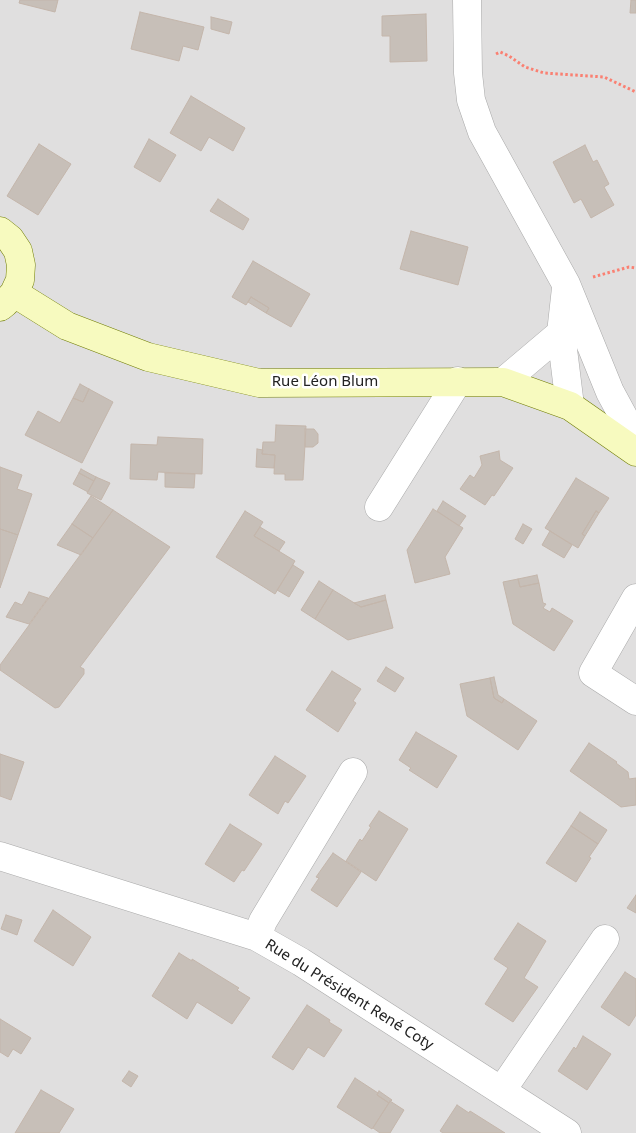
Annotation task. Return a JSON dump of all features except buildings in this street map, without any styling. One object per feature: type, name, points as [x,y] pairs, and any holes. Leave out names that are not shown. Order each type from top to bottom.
[{"type":"street","points":[[468,0],[468,62],[471,100],[482,132],[566,284],[610,392],[636,440]]},
{"type":"street","points":[[0,231],[10,239],[18,251],[21,265],[20,280],[7,300]]},
{"type":"street","points":[[566,284],[561,333],[570,406]]},
{"type":"street","name":"Rue Léon Blum","points":[[7,300],[66,326],[148,357],[259,383],[503,382],[570,406],[636,452]]},
{"type":"street","points":[[503,382],[561,333]]},
{"type":"street","points":[[379,507],[458,381]]},
{"type":"street","points":[[636,598],[593,674],[636,701]]},
{"type":"street","points":[[257,937],[263,921],[353,772]]},
{"type":"street","name":"Rue du Président René Coty","points":[[0,856],[257,937],[301,962],[567,1133]]},
{"type":"street","points":[[502,1090],[605,938]]},
{"type":"path","points":[[468,62],[500,52],[526,67],[544,73],[604,76],[636,92]]},
{"type":"path","points":[[566,284],[629,267],[636,268]]},
{"type":"shaded area","points":[[0,0],[636,0],[636,1133],[0,1133]]}]
